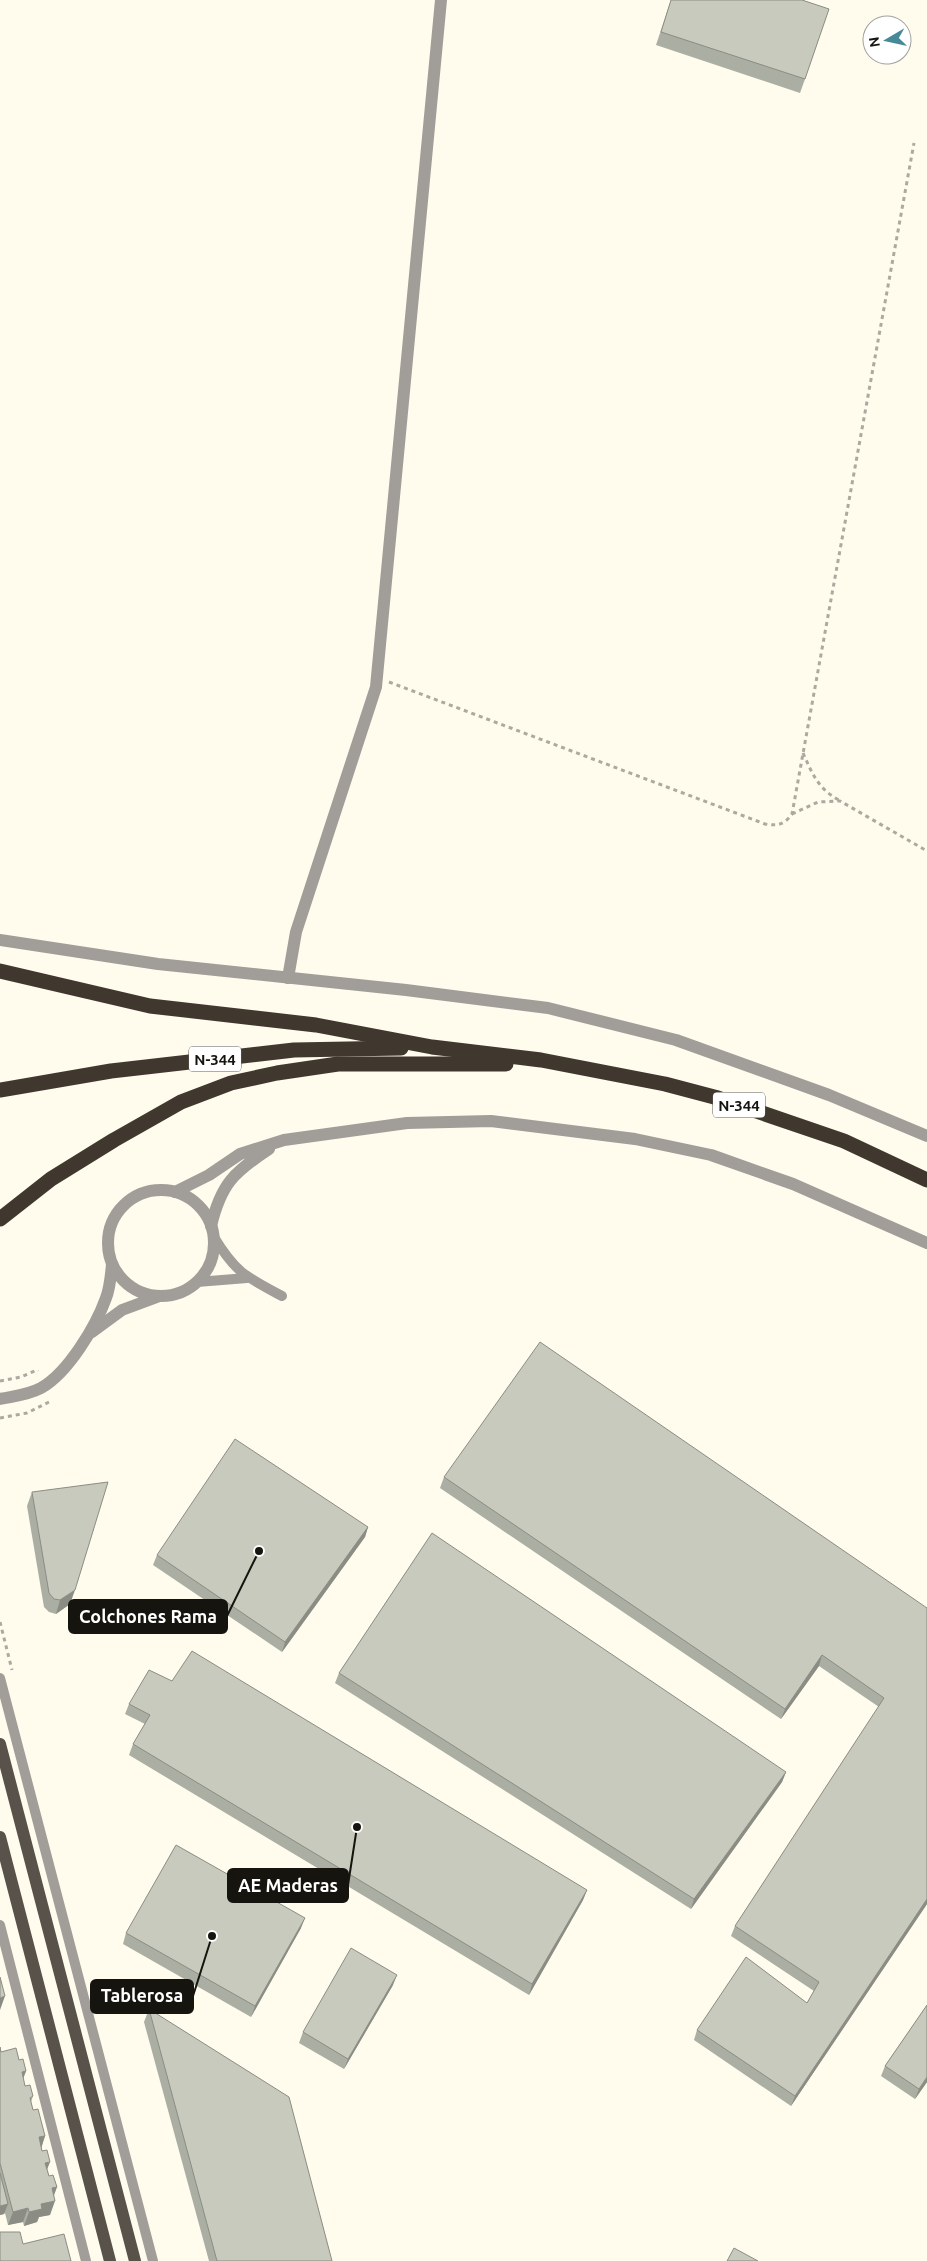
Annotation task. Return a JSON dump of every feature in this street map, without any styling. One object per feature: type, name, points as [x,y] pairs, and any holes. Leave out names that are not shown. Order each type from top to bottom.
[{"type":"highway","points":[[0,971],[150,1006],[316,1025],[432,1047]]},
{"type":"highway","name":"N-344","points":[[0,1090],[111,1072],[294,1050],[432,1047],[541,1060],[619,1074],[718,1098],[844,1141],[927,1180]]},
{"type":"highway","points":[[0,1219],[51,1179],[114,1140],[181,1102],[231,1084],[277,1073],[338,1064],[506,1064],[541,1060]]},
{"type":"main road","points":[[0,1744],[134,2261]]},
{"type":"main road","points":[[0,1836],[110,2261]]},
{"type":"street","points":[[288,978],[296,932],[376,687],[441,0]]},
{"type":"street","points":[[0,940],[158,964],[406,990],[548,1008],[676,1040],[829,1095],[927,1136]]},
{"type":"street","points":[[176,1192],[209,1175],[240,1154],[284,1140],[364,1127],[452,1121],[491,1122],[634,1138],[711,1155],[846,1206],[927,1243]]},
{"type":"street","points":[[88,1335],[122,1310],[161,1296],[180,1292],[197,1282],[208,1269],[213,1253],[216,1206],[224,1188],[242,1167],[284,1140]]},
{"type":"street","points":[[161,1296],[145,1294],[132,1287],[120,1277],[112,1264],[108,1247],[110,1230],[116,1215],[127,1202],[142,1193],[159,1190],[176,1192],[191,1199],[197,1205],[213,1231]]},
{"type":"street","points":[[1,1398],[26,1394],[43,1387],[66,1365],[88,1335],[107,1296],[112,1264]]},
{"type":"lane","points":[[213,1231],[228,1261],[248,1278],[282,1296]]},
{"type":"lane","points":[[197,1282],[248,1278]]},
{"type":"lane","points":[[0,1678],[153,2261]]},
{"type":"lane","points":[[0,1925],[86,2261]]},
{"type":"path","points":[[377,677],[765,824],[778,826],[787,822],[792,814],[914,143]]},
{"type":"path","points":[[803,752],[820,787],[840,801],[927,851]]},
{"type":"path","points":[[792,814],[818,802],[840,801]]},
{"type":"building","points":[[671,0],[802,0],[829,9],[805,79],[661,32]]},
{"type":"building","points":[[540,1342],[927,1608],[927,1899],[795,2096],[697,2030],[746,1957],[807,2003],[819,1982],[735,1926],[884,1698],[822,1655],[785,1709],[444,1477]]},
{"type":"building","points":[[235,1439],[368,1527],[285,1642],[157,1555]]},
{"type":"building","points":[[108,1482],[75,1590],[60,1600],[54,1599],[49,1593],[32,1492]]},
{"type":"building","points":[[432,1533],[786,1772],[694,1899],[339,1673]]},
{"type":"building","points":[[192,1651],[587,1890],[532,1984],[133,1744],[150,1715],[129,1704],[149,1670],[172,1681]]},
{"type":"building","points":[[176,1845],[305,1918],[255,2006],[126,1933]]},
{"type":"building","points":[[351,1948],[397,1975],[348,2059],[303,2032]]},
{"type":"building","points":[[0,1977],[5,1996],[0,1998]]},
{"type":"building","points":[[927,2005],[927,2077],[919,2089],[885,2066]]},
{"type":"building","points":[[149,2009],[289,2097],[332,2261],[217,2261]]},
{"type":"building","points":[[0,2047],[1,2052],[16,2048],[19,2060],[23,2059],[26,2071],[22,2072],[25,2086],[30,2085],[33,2096],[30,2098],[33,2110],[38,2109],[45,2136],[39,2137],[42,2151],[47,2150],[50,2162],[45,2163],[49,2176],[53,2175],[57,2187],[52,2188],[55,2201],[41,2204],[42,2209],[29,2212],[28,2208],[13,2212],[0,2163]]},
{"type":"building","points":[[0,2173],[8,2204],[0,2206]]},
{"type":"building","points":[[0,2232],[20,2232],[23,2244],[64,2234],[71,2261],[0,2261]]},
{"type":"building","points":[[734,2248],[758,2261],[727,2261]]},
{"type":"place","name":"Colchones Rama","points":[[259,1551]]},
{"type":"place","name":"AE Maderas","points":[[357,1827]]},
{"type":"place","name":"Tablerosa","points":[[212,1936]]}]
